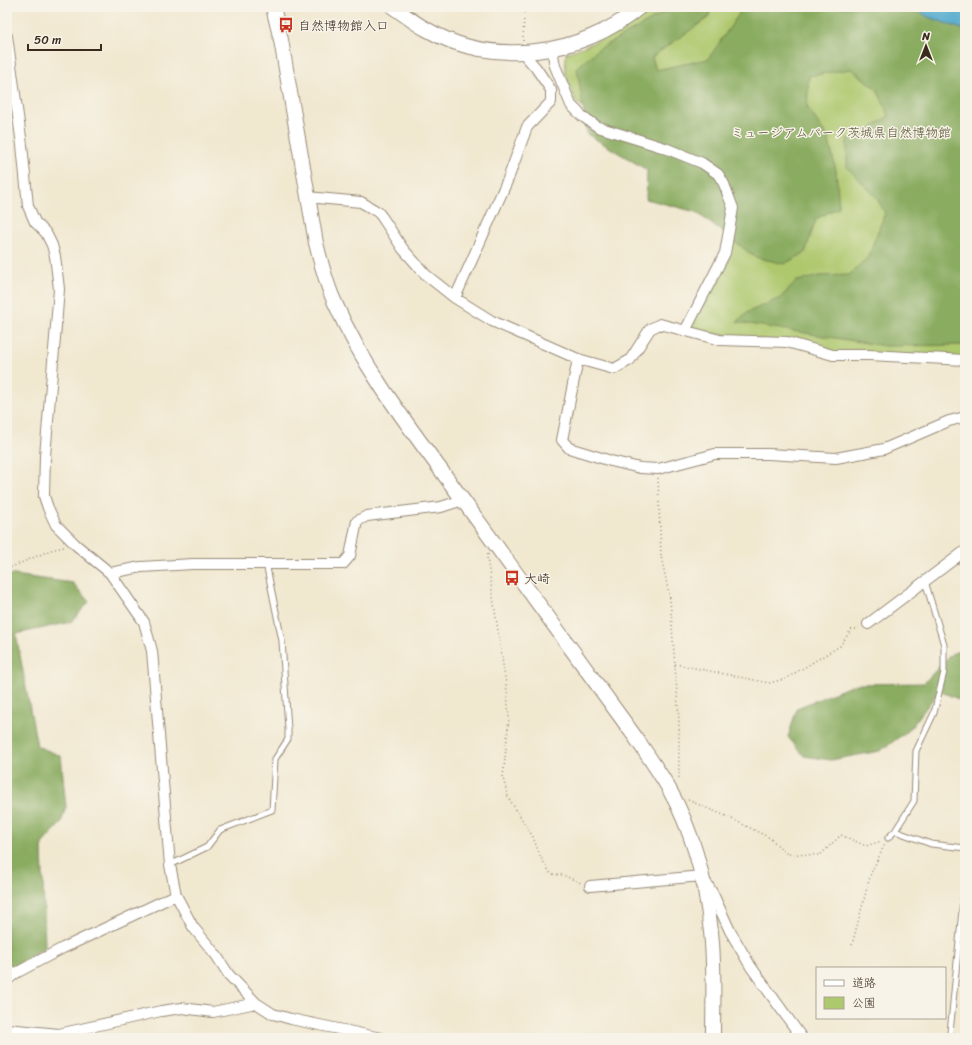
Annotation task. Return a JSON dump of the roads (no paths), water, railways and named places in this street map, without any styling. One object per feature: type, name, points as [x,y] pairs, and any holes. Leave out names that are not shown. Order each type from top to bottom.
[{"type":"street","points":[[273,7],[281,40],[316,243],[323,272],[334,302],[347,329],[366,365],[636,738],[676,796],[691,838],[706,895],[711,933],[713,970],[713,1038]]},
{"type":"street","points":[[393,7],[426,30],[463,45],[489,50],[523,53],[552,49],[592,36],[632,14],[640,7]]},
{"type":"street","points":[[7,36],[22,145],[28,206],[33,218],[46,234],[52,245],[55,256],[59,289],[44,456],[44,496],[56,526],[110,574],[144,622],[152,651],[170,865],[176,895],[193,927],[229,975],[256,1003],[273,1014],[381,1038]]},
{"type":"street","points":[[552,49],[555,66],[571,105],[582,116],[598,126],[665,148],[702,163],[718,174],[724,184],[733,208],[725,253],[685,331]]},
{"type":"street","points":[[455,298],[508,179],[528,127],[551,102],[551,90],[536,68],[523,53]]},
{"type":"street","points":[[307,197],[361,202],[378,212],[403,249],[426,275],[455,298],[492,321],[578,358],[614,369],[630,360],[650,329],[660,324],[720,340],[787,342],[833,355],[869,355],[965,360]]},
{"type":"street","points":[[578,358],[562,440],[569,448],[611,462],[640,468],[658,469],[715,454],[768,454],[836,458],[884,449],[949,421],[965,417]]},
{"type":"street","points":[[110,574],[149,566],[193,564],[343,564],[350,556],[357,521],[367,516],[441,507],[463,500]]},
{"type":"street","points":[[868,624],[965,551]]},
{"type":"street","points":[[590,886],[702,876]]},
{"type":"street","points":[[702,876],[713,894],[730,931],[752,967],[802,1038]]},
{"type":"street","points":[[7,980],[16,973],[63,948],[176,895]]},
{"type":"street","points":[[7,1029],[59,1034],[161,1011],[182,1008],[213,1012],[256,1003]]},
{"type":"lane","points":[[170,865],[207,847],[220,830],[272,810],[275,759],[288,739],[288,729],[282,641],[266,563]]},
{"type":"lane","points":[[888,838],[895,831],[914,801],[916,751],[934,713],[944,672],[944,645],[925,581]]},
{"type":"lane","points":[[895,831],[931,844],[965,848]]},
{"type":"lane","points":[[948,1038],[950,1033],[965,880]]},
{"type":"water","points":[[913,7],[965,7],[965,30],[928,17]]},
{"type":"place","name":"自然博物館入口","points":[[286,25]]},
{"type":"place","name":"大崎","points":[[512,578]]},
{"type":"park label","name":"ミュージアムパーク茨城県自然博物館","points":[[841,132]]}]
